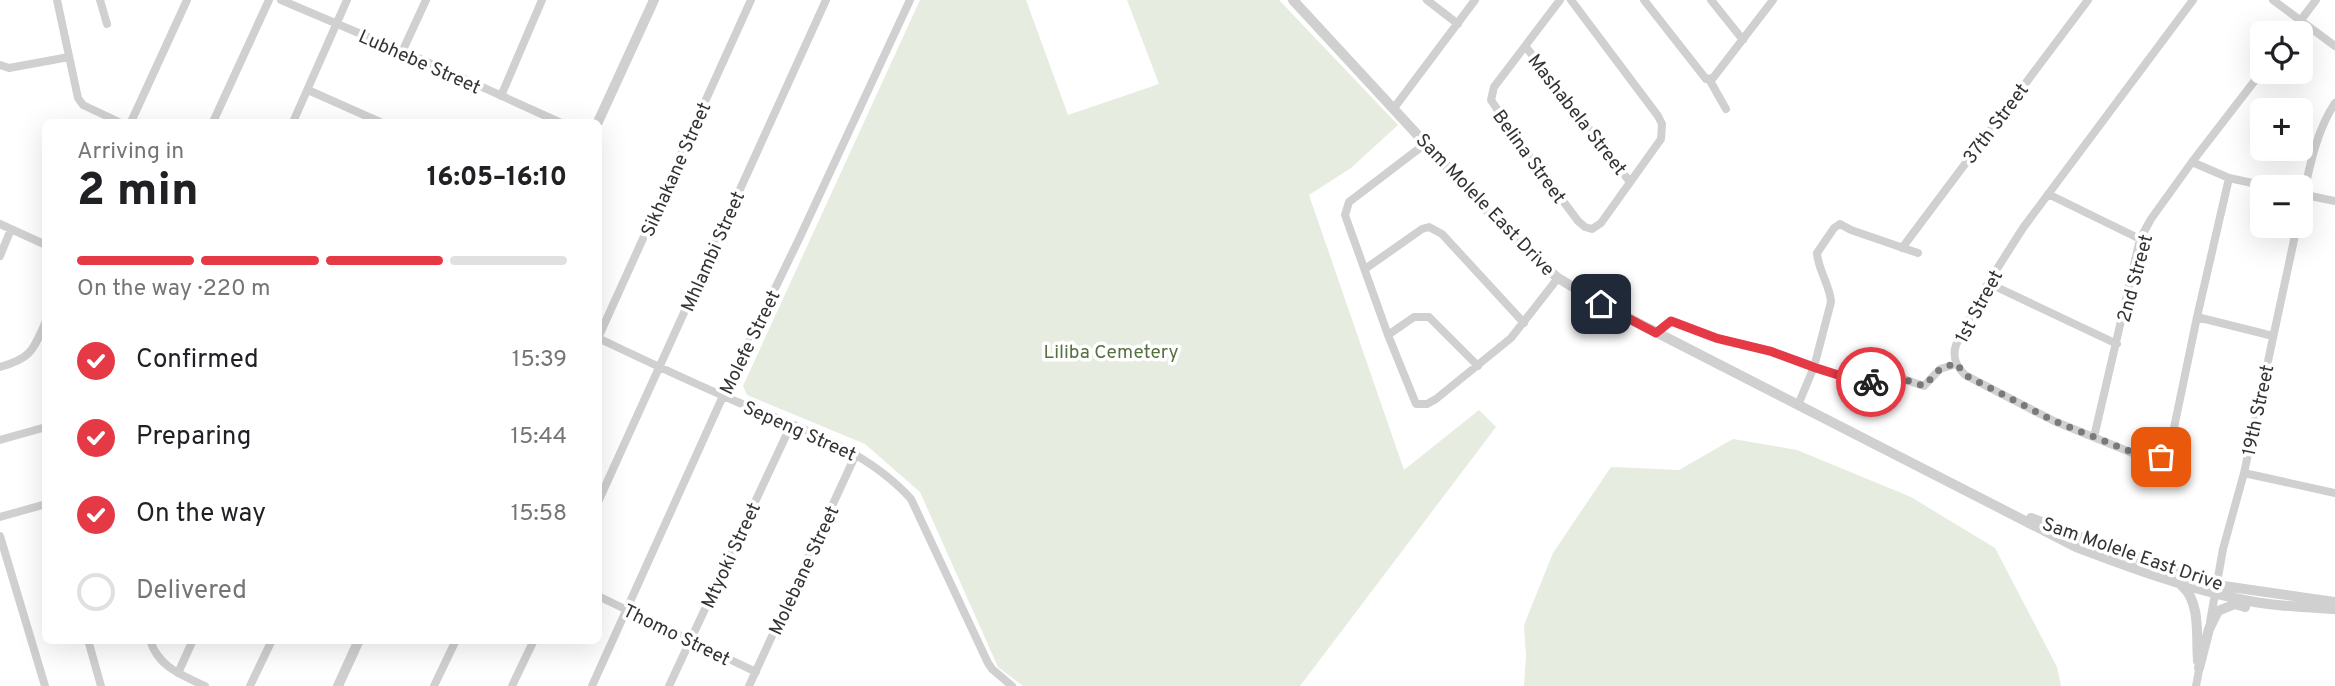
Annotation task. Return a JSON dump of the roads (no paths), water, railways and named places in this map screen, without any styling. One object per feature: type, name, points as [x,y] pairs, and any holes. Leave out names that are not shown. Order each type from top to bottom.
[{"type":"street","points":[[57,0],[80,102],[113,119]]},
{"type":"street","points":[[100,0],[107,24]]},
{"type":"street","points":[[132,119],[187,0]]},
{"type":"street","points":[[214,119],[269,0]]},
{"type":"street","name":"Lubhebe Street","points":[[281,0],[552,119]]},
{"type":"street","points":[[294,119],[347,0]]},
{"type":"street","points":[[402,52],[426,0]]},
{"type":"street","points":[[501,96],[541,0]]},
{"type":"street","points":[[599,119],[654,0]]},
{"type":"street","name":"Sikhakane Street","points":[[602,329],[751,0]]},
{"type":"street","name":"Mhlambi Street","points":[[602,493],[826,0]]},
{"type":"street","name":"Molefe Street","points":[[592,686],[723,396],[910,0]]},
{"type":"street","name":"Sam Molele East Drive","points":[[1293,0],[1425,144],[1539,262],[1558,278],[1601,304],[2076,547],[2179,584],[2335,602]]},
{"type":"street","points":[[1427,0],[1458,24]]},
{"type":"street","points":[[1394,108],[1475,0]]},
{"type":"street","name":"Belina Street","points":[[1560,0],[1494,87],[1490,100],[1585,227],[1592,229],[1601,223],[1630,181]]},
{"type":"street","points":[[1571,0],[1662,124],[1661,139],[1630,181]]},
{"type":"street","points":[[1644,0],[1702,77],[1711,78]]},
{"type":"street","points":[[1711,0],[1743,40]]},
{"type":"street","points":[[1711,78],[1773,0]]},
{"type":"street","name":"37th Street","points":[[1902,248],[2088,0]]},
{"type":"street","name":"1st Street","points":[[2193,0],[2023,228],[1988,283],[1956,345],[1956,363],[1965,375],[1975,381],[2054,421],[2151,459],[2168,452],[2229,178]]},
{"type":"street","points":[[2273,0],[2300,21],[2316,0]]},
{"type":"street","points":[[2313,30],[2335,46]]},
{"type":"street","name":"Mashabela Street","points":[[1526,47],[1630,181]]},
{"type":"street","points":[[0,65],[9,68],[69,57]]},
{"type":"street","points":[[1711,78],[1726,109]]},
{"type":"street","name":"2nd Street","points":[[2094,437],[2140,239],[2192,162],[2252,84]]},
{"type":"street","points":[[308,90],[364,119]]},
{"type":"street","points":[[2308,175],[2321,129],[2335,103]]},
{"type":"street","points":[[1425,144],[1348,205],[1345,215],[1416,404],[1427,404],[1436,399],[1478,366],[1524,323],[1558,278]]},
{"type":"street","points":[[2192,162],[2229,178],[2250,182]]},
{"type":"street","points":[[2048,194],[2140,239]]},
{"type":"street","points":[[2313,196],[2335,201]]},
{"type":"street","points":[[1798,405],[1814,367],[1831,302],[1817,253],[1834,228],[1840,223],[1851,230],[1918,253]]},
{"type":"street","points":[[0,224],[42,243]]},
{"type":"street","points":[[0,256],[11,229]]},
{"type":"street","points":[[1365,269],[1422,229],[1434,229],[1442,234],[1524,323]]},
{"type":"street","name":"19th Street","points":[[2196,686],[2223,549],[2244,473],[2294,238]]},
{"type":"street","points":[[1988,283],[2117,344]]},
{"type":"street","points":[[1388,335],[1414,317],[1429,317],[1478,366]]},
{"type":"street","points":[[2197,317],[2273,337]]},
{"type":"street","points":[[1656,333],[1671,321],[1716,338],[1770,351],[1854,380],[1882,382],[1903,379],[1922,386],[1940,369],[1956,363]]},
{"type":"street","points":[[0,368],[26,358],[42,330]]},
{"type":"street","name":"Sepeng Street","points":[[602,340],[856,454],[895,482],[911,499],[992,670],[1012,686]]},
{"type":"street","name":"Mtyoki Street","points":[[670,686],[791,425]]},
{"type":"street","points":[[0,440],[42,428]]},
{"type":"street","name":"Molebane Street","points":[[749,686],[856,454]]},
{"type":"street","points":[[2244,473],[2335,493]]},
{"type":"street","points":[[0,517],[42,505]]},
{"type":"street","name":"Sam Molele East Drive","points":[[2014,513],[2242,600],[2335,609]]},
{"type":"street","points":[[0,536],[45,686]]},
{"type":"street","points":[[2179,584],[2188,591],[2193,601],[2199,668]]},
{"type":"street","name":"Thomo Street","points":[[602,598],[756,672]]},
{"type":"street","points":[[2199,668],[2209,629],[2218,611],[2235,604],[2281,609],[2298,607]]},
{"type":"street","points":[[89,644],[101,686]]},
{"type":"street","points":[[152,644],[158,658],[166,666],[191,683],[205,686]]},
{"type":"street","points":[[178,673],[191,644]]},
{"type":"street","points":[[250,686],[270,644]]},
{"type":"street","points":[[338,686],[357,644]]},
{"type":"street","points":[[434,686],[454,644]]},
{"type":"street","points":[[512,686],[532,644]]},
{"type":"park label","name":"Liliba Cemetery","points":[[1111,351]]}]
